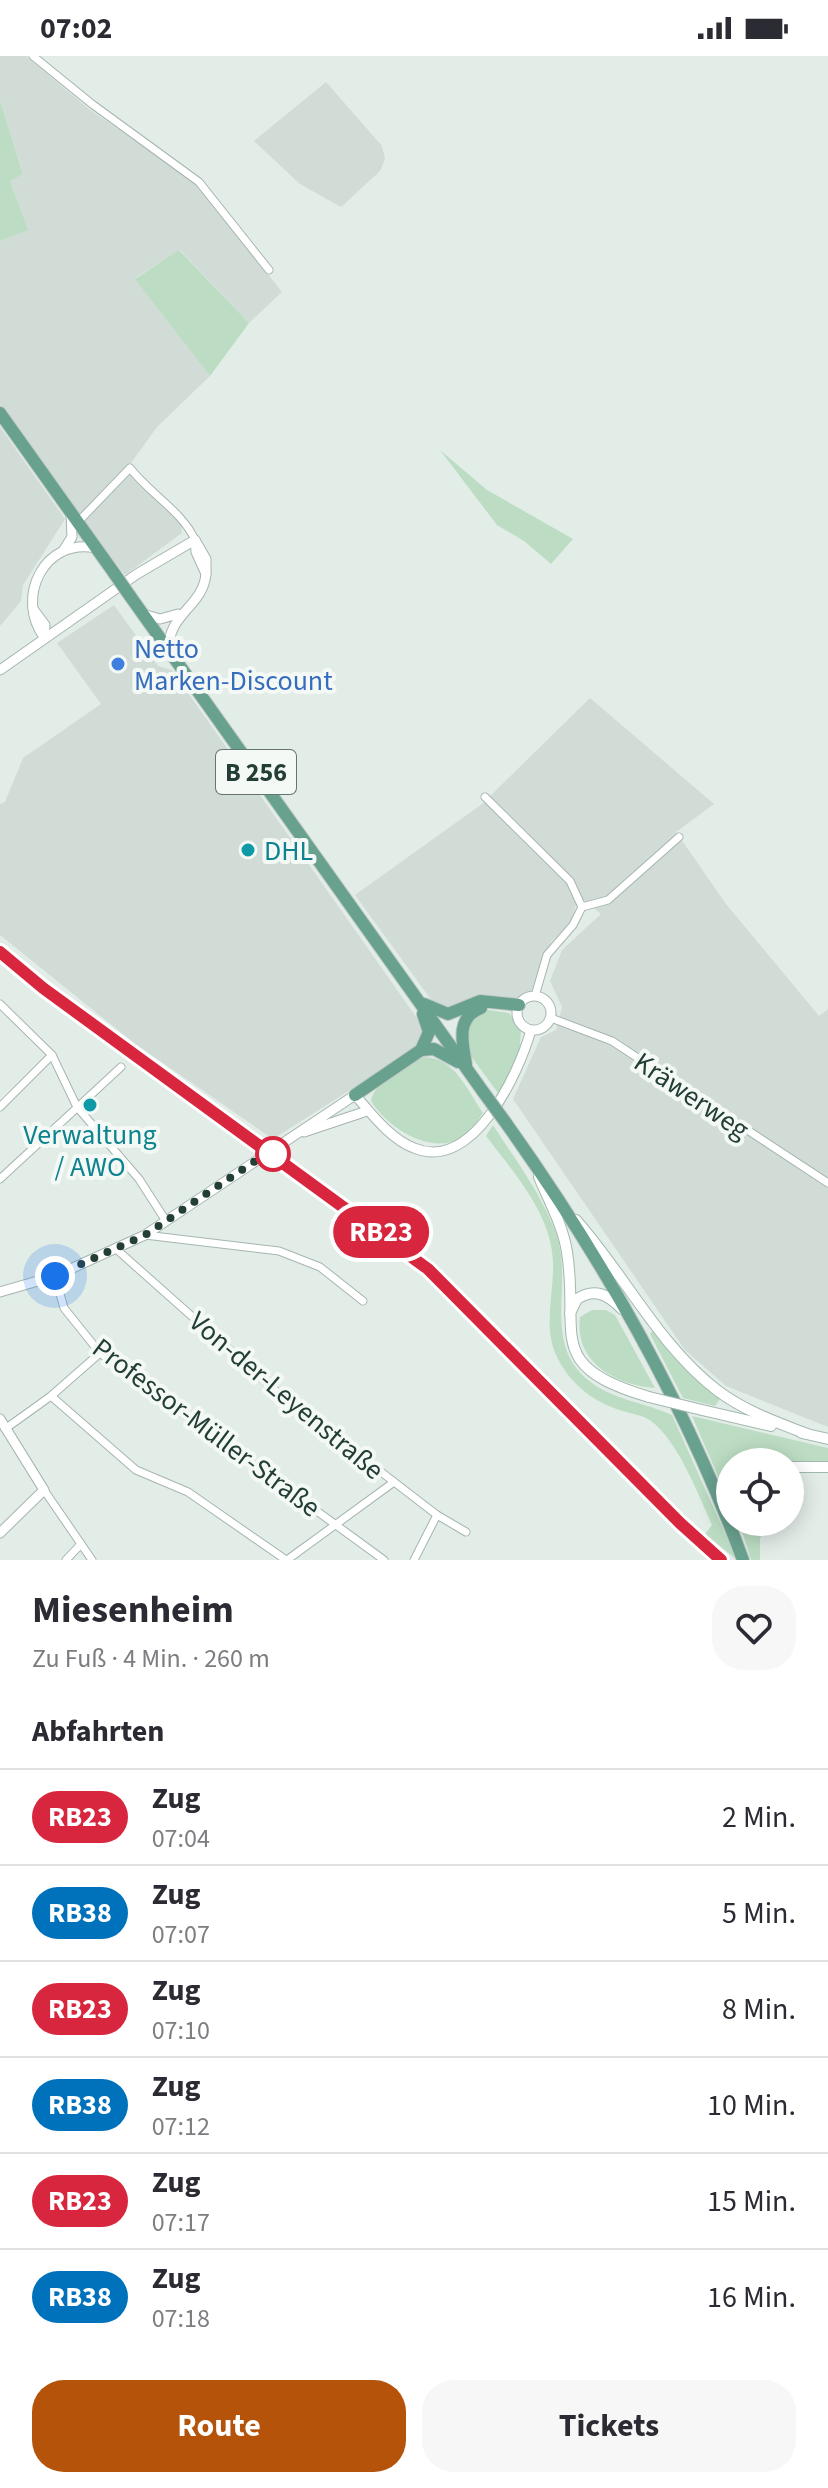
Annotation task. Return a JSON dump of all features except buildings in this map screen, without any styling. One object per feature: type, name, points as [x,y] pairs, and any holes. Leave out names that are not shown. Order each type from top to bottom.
[{"type":"main road","name":"B 256","points":[[0,413],[570,1212],[634,1322],[716,1493]]},
{"type":"main road","points":[[418,1000],[448,1014],[480,1001],[518,1011]]},
{"type":"main road","points":[[355,1095],[421,1050],[429,1032],[418,1000]]},
{"type":"main road","points":[[466,1067],[462,1032],[473,1011],[491,1007],[518,1011]]},
{"type":"main road","points":[[421,1050],[441,1052],[466,1067]]},
{"type":"main road","points":[[530,1157],[566,1248],[568,1327],[579,1356],[595,1375],[617,1387],[649,1397],[828,1439]]},
{"type":"main road","points":[[570,1212],[669,1341],[701,1376],[747,1409],[807,1434]]},
{"type":"main road","points":[[568,1327],[574,1303],[593,1292],[612,1299],[634,1322]]},
{"type":"main road","points":[[804,1467],[828,1467]]},
{"type":"main road","name":"B 256","points":[[735,1536],[743,1560]]},
{"type":"street","points":[[33,56],[92,104],[199,182],[269,270]]},
{"type":"street","points":[[44,637],[31,606],[37,575],[63,551],[72,537],[74,517],[130,468],[142,484],[184,521],[206,559],[206,574],[200,596],[181,613],[172,627],[169,650]]},
{"type":"street","points":[[0,670],[72,618],[195,540]]},
{"type":"street","points":[[195,540],[198,559],[206,574]]},
{"type":"street","points":[[63,551],[80,547],[96,548]]},
{"type":"street","points":[[174,551],[198,559]]},
{"type":"street","points":[[31,606],[45,625],[44,637]]},
{"type":"street","points":[[143,614],[160,619],[181,613]]},
{"type":"street","points":[[39,616],[56,621],[72,618]]},
{"type":"street","points":[[485,797],[570,881],[582,907]]},
{"type":"street","points":[[531,1030],[518,1011],[535,996],[547,955],[573,925],[582,907],[608,900],[679,837]]},
{"type":"street","points":[[531,1030],[544,1027],[551,1018],[547,1002],[535,996]]},
{"type":"street","points":[[0,1004],[52,1055],[77,1107],[139,1179],[166,1221]]},
{"type":"street","name":"Kräwerweg","points":[[551,1018],[612,1041],[828,1183]]},
{"type":"street","points":[[0,1292],[55,1276],[145,1235],[355,1095],[369,1113],[411,1148],[433,1152],[456,1147],[477,1128],[516,1076],[531,1030]]},
{"type":"street","points":[[0,1107],[52,1055]]},
{"type":"street","points":[[1,1175],[121,1067]]},
{"type":"street","points":[[368,1086],[369,1113]]},
{"type":"street","points":[[297,1132],[369,1113]]},
{"type":"street","points":[[145,1235],[279,1251],[320,1267],[363,1301]]},
{"type":"street","name":"Von-der-Leyenstraße","points":[[115,1248],[276,1391],[437,1515],[466,1532]]},
{"type":"street","name":"Professor-Müller-Straße","points":[[55,1276],[64,1308],[100,1353],[384,1560]]},
{"type":"street","points":[[92,1560],[3,1424],[51,1396],[100,1353]]},
{"type":"street","points":[[51,1396],[136,1470],[188,1492],[287,1560],[394,1482]]},
{"type":"street","points":[[0,1533],[44,1490]]},
{"type":"street","points":[[414,1560],[437,1515]]},
{"type":"street","points":[[66,1560],[81,1544]]},
{"type":"shaded area","points":[[0,56],[26,56],[89,109],[196,183],[282,292],[249,323],[180,250],[135,278],[210,376],[157,427],[126,470],[181,524],[182,533],[125,575],[80,519],[0,405],[0,241],[27,230],[10,180],[23,173],[0,100]]},
{"type":"shaded area","points":[[326,82],[382,146],[385,159],[380,171],[341,207],[300,184],[254,141]]},
{"type":"shaded area","points":[[0,427],[65,519],[23,585],[21,601],[0,626]]},
{"type":"shaded area","points":[[114,605],[158,666],[172,670],[419,1021],[422,1033],[419,1043],[407,1054],[273,1139],[134,1043],[0,935],[0,804],[5,802],[23,758],[101,704],[57,643]]},
{"type":"shaded area","points":[[590,698],[714,804],[676,832],[726,904],[819,1016],[828,1009],[828,1427],[726,1386],[685,1350],[513,1099],[541,1037],[556,1030],[562,1007],[550,981],[562,950],[601,914],[573,891],[576,905],[571,923],[551,942],[531,992],[517,1001],[446,1010],[435,1005],[355,895],[482,804]]},
{"type":"green space","points":[[0,100],[23,174],[10,181],[28,230],[0,241]]},
{"type":"green space","points":[[179,250],[249,323],[210,376],[135,279]]},
{"type":"green space","points":[[440,450],[487,490],[573,539],[551,564],[524,541],[497,525]]},
{"type":"green space","points":[[481,1009],[509,1013],[521,1030],[519,1061],[498,1093],[470,1055],[464,1031]]},
{"type":"green space","points":[[423,1057],[434,1058],[452,1069],[483,1113],[468,1134],[455,1141],[428,1142],[414,1138],[389,1122],[371,1101],[385,1081]]},
{"type":"green space","points":[[493,1125],[537,1193],[557,1236],[562,1274],[562,1331],[574,1365],[597,1387],[672,1415],[716,1513],[716,1536],[726,1536],[737,1560],[705,1534],[712,1525],[686,1469],[661,1430],[645,1417],[613,1408],[594,1398],[577,1385],[563,1368],[551,1336],[553,1263],[546,1228],[530,1195],[486,1136]]},
{"type":"green space","points":[[592,1310],[606,1310],[615,1315],[655,1388],[612,1376],[591,1358],[580,1333],[580,1317]]},
{"type":"green space","points":[[653,1330],[687,1370],[720,1399],[715,1406],[683,1398],[650,1334]]},
{"type":"green space","points":[[692,1416],[828,1448],[828,1462],[804,1462],[804,1448],[716,1448],[716,1472]]},
{"type":"green space","points":[[743,1536],[761,1536],[760,1560],[751,1560]]},
{"type":"railway","points":[[0,947],[97,1024],[430,1266],[683,1520],[727,1560]]},
{"type":"train","name":"RB23","points":[[0,952],[43,988],[376,1228],[428,1269],[680,1523],[721,1560]]},
{"type":"place","name":"Netto Marken-Discount","points":[[118,664]]},
{"type":"place","name":"DHL","points":[[248,850]]},
{"type":"place","name":"Verwaltung / AWO","points":[[90,1105]]},
{"type":"route","points":[[55,1276],[145,1235],[273,1149],[273,1154]]}]
